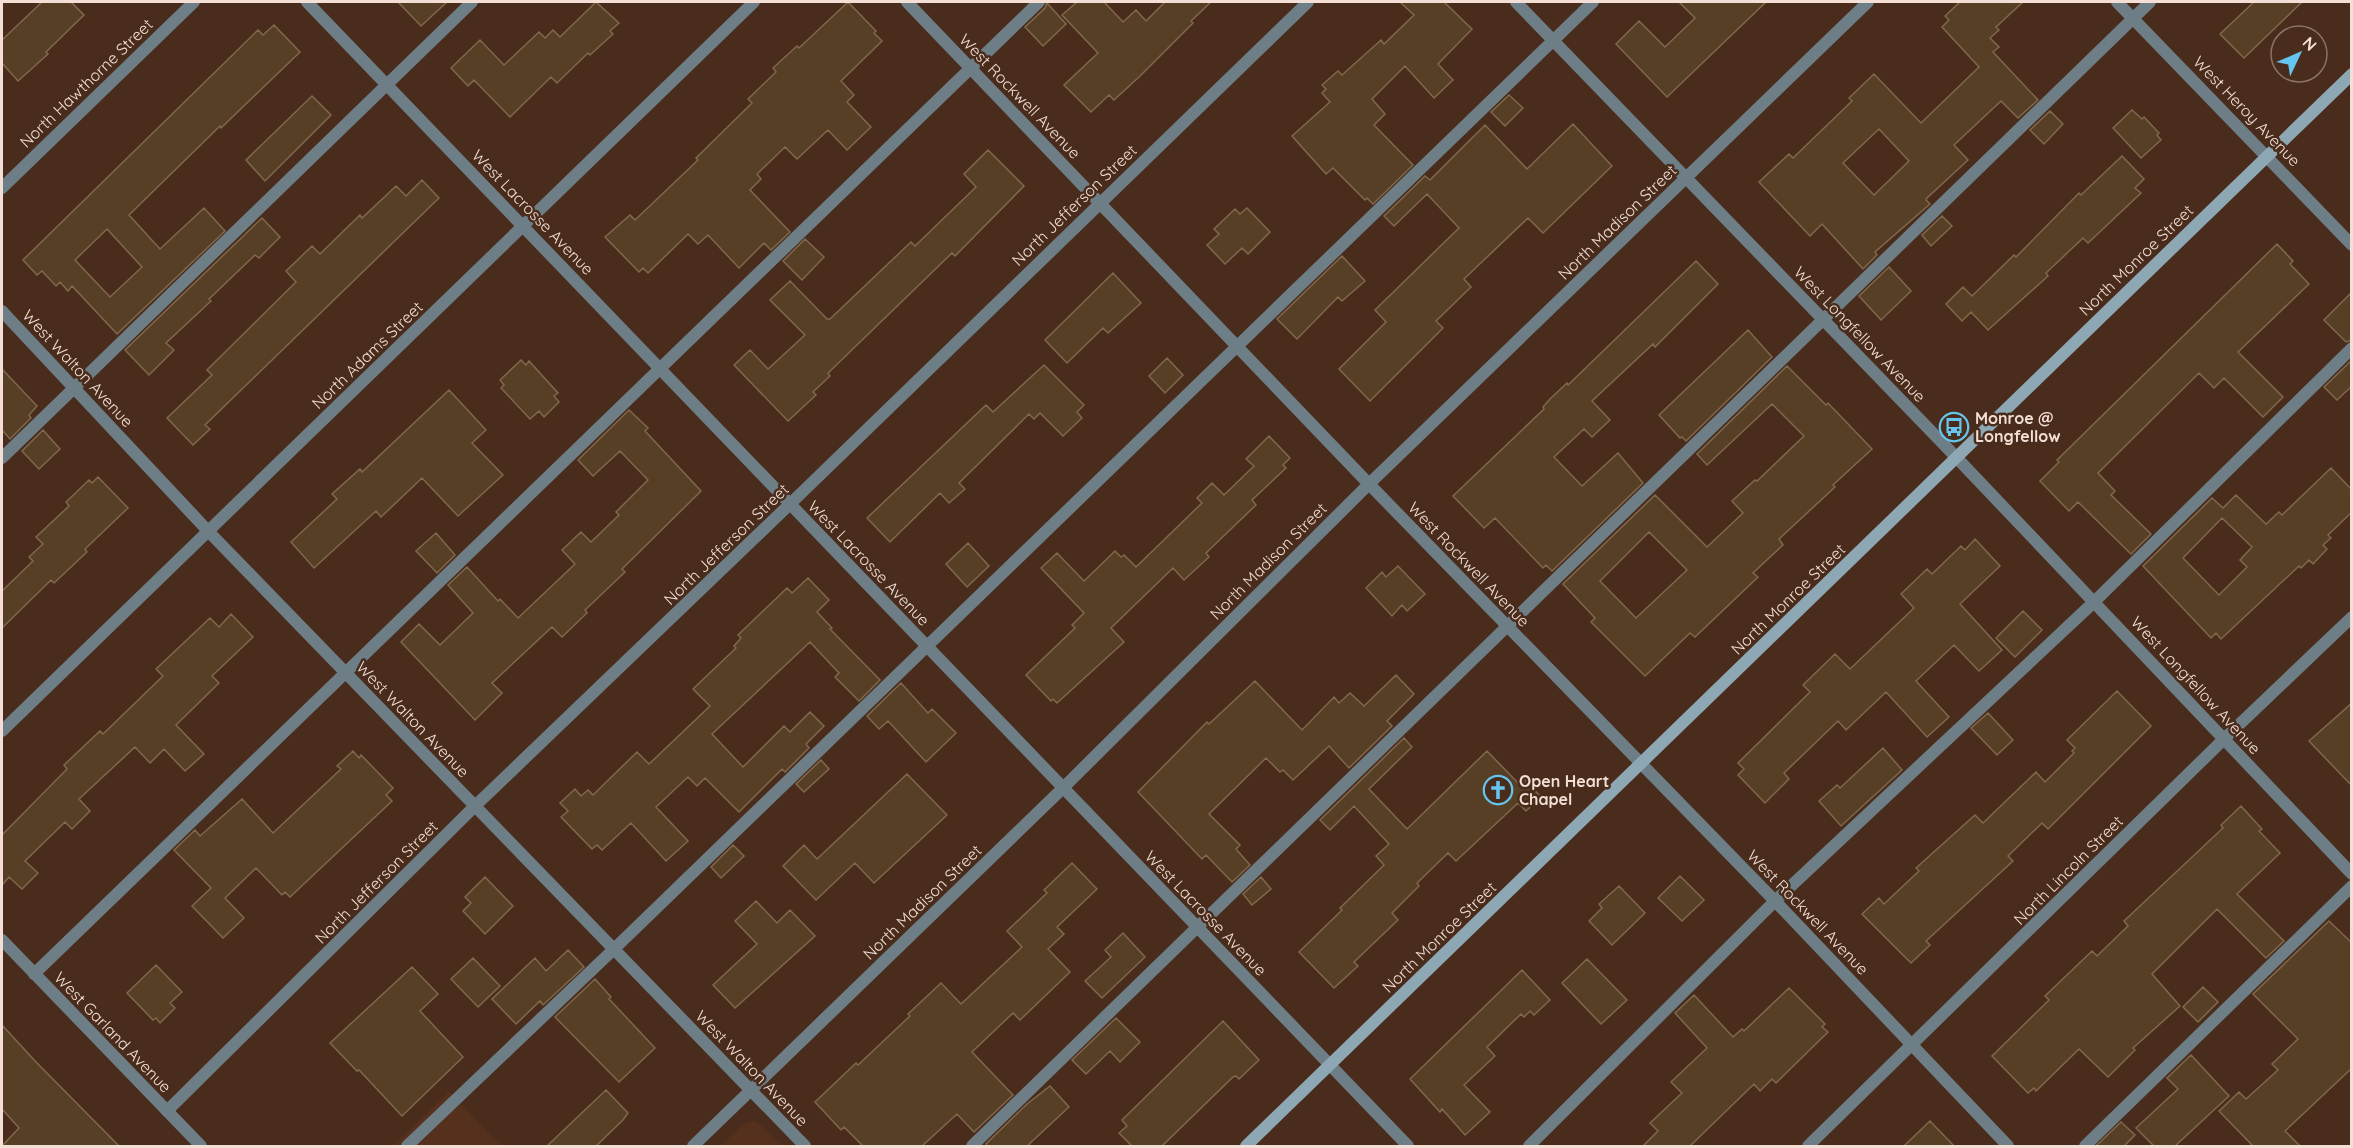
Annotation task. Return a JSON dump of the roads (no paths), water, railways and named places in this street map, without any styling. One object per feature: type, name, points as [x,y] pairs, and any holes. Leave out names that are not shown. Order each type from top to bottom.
[{"type":"main road","name":"North Monroe Street","points":[[1246,1146],[2352,74]]},
{"type":"street","name":"North Hawthorne Street","points":[[2,188],[194,2]]},
{"type":"street","name":"West Lacrosse Avenue","points":[[307,2],[1408,1146]]},
{"type":"street","points":[[2,458],[472,2]]},
{"type":"street","name":"North Adams Street","points":[[2,731],[754,2]]},
{"type":"street","name":"West Rockwell Avenue","points":[[907,2],[1506,626],[1775,901],[2008,1146]]},
{"type":"street","points":[[34,974],[1039,2]]},
{"type":"street","name":"North Jefferson Street","points":[[167,1111],[475,806],[1308,2]]},
{"type":"street","name":"West Longfellow Avenue","points":[[1516,2],[1956,457],[2352,874]]},
{"type":"street","points":[[407,1146],[614,949],[1593,2]]},
{"type":"street","name":"North Madison Street","points":[[693,1146],[1063,788],[1369,484],[1868,2]]},
{"type":"street","name":"West Heroy Avenue","points":[[2118,2],[2352,244]]},
{"type":"street","points":[[972,1146],[2150,2]]},
{"type":"street","name":"West Walton Avenue","points":[[2,311],[208,531],[805,1146]]},
{"type":"street","points":[[1528,1146],[1775,901],[2094,602],[2352,348]]},
{"type":"street","name":"North Lincoln Street","points":[[1808,1146],[2352,617]]},
{"type":"street","points":[[2085,1146],[2352,886]]},
{"type":"street","name":"West Garland Avenue","points":[[2,940],[201,1146]]},
{"type":"place","name":"Monroe @ Longfellow","points":[[1954,427]]},
{"type":"place","name":"Open Heart Chapel","points":[[1498,790]]}]
